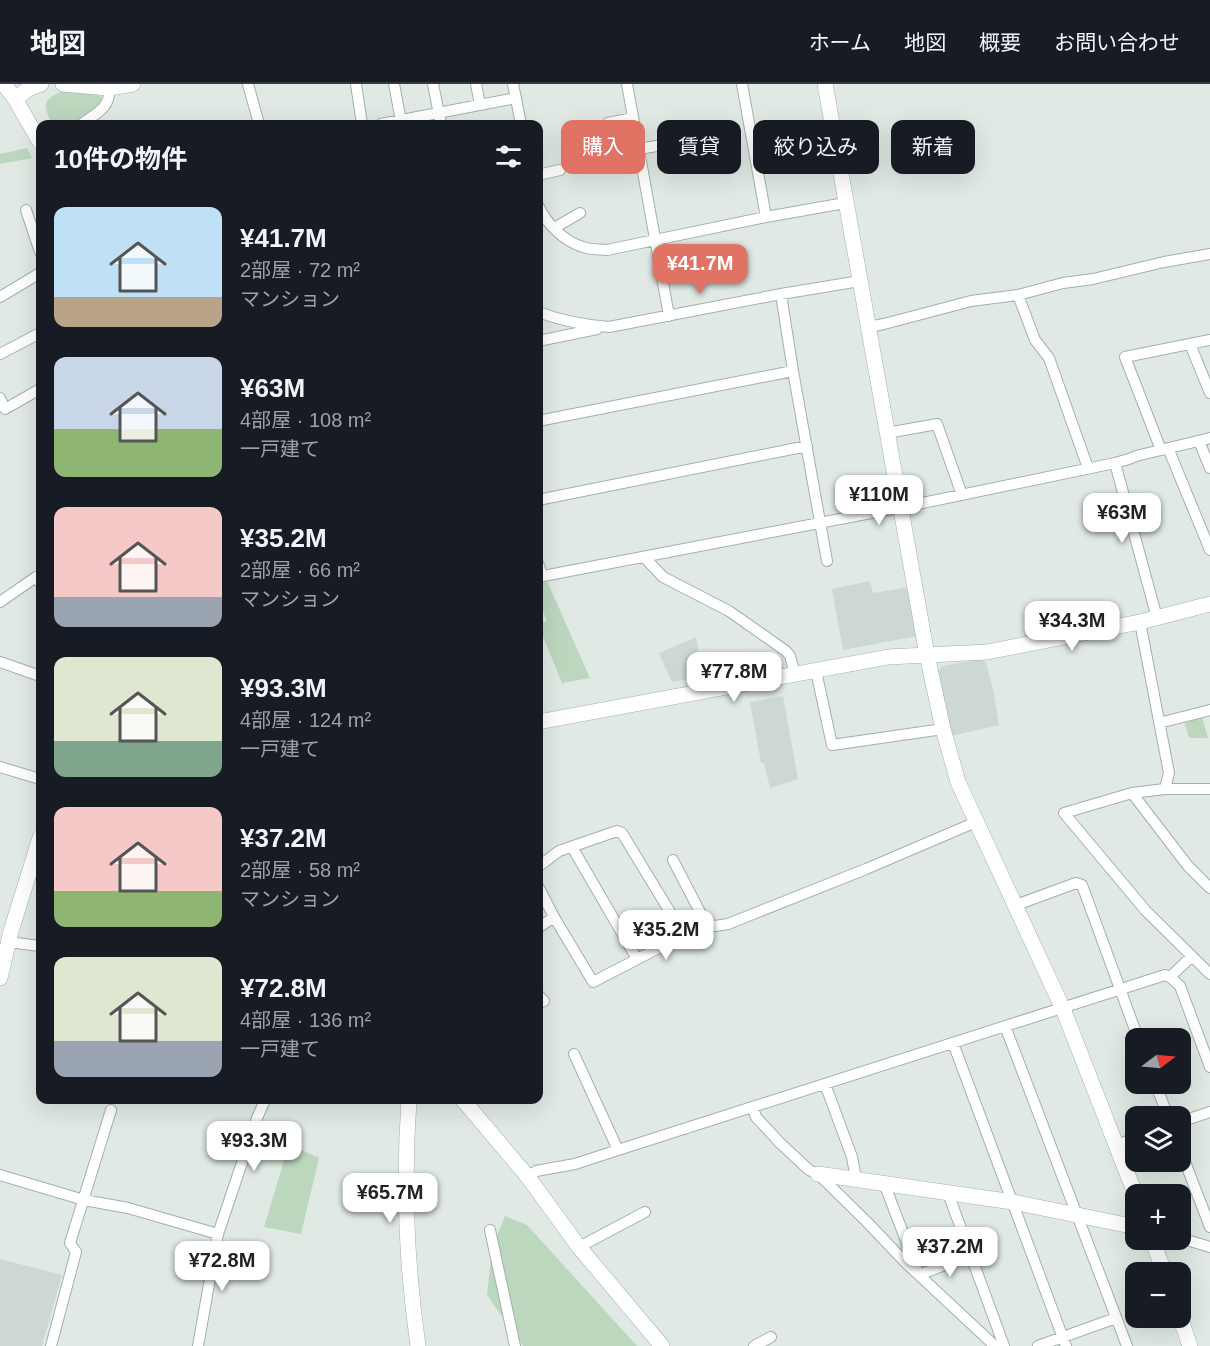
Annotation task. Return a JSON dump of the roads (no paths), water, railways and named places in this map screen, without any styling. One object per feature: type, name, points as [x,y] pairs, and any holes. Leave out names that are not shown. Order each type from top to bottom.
[{"type":"street","points":[[4,84],[36,135]]},
{"type":"street","points":[[15,99],[28,88],[41,84]]},
{"type":"street","points":[[63,84],[109,88],[133,84]]},
{"type":"street","points":[[248,84],[258,120]]},
{"type":"street","points":[[356,84],[361,120]]},
{"type":"street","points":[[394,84],[401,120]]},
{"type":"street","points":[[433,84],[440,119]]},
{"type":"street","points":[[476,84],[480,105]]},
{"type":"street","points":[[513,84],[520,120]]},
{"type":"street","points":[[623,120],[633,118],[627,84]]},
{"type":"street","points":[[742,84],[766,218]]},
{"type":"street","points":[[825,84],[927,655],[943,729],[958,782],[1063,1009],[1131,1184]]},
{"type":"street","points":[[86,120],[107,105],[110,96],[109,88]]},
{"type":"street","points":[[420,120],[440,119],[480,105],[516,98]]},
{"type":"street","points":[[543,174],[560,170]]},
{"type":"street","points":[[642,174],[669,316]]},
{"type":"street","points":[[543,215],[566,239],[583,247],[607,250],[845,203]]},
{"type":"street","points":[[26,210],[36,240]]},
{"type":"street","points":[[554,228],[580,213]]},
{"type":"street","points":[[868,327],[971,301],[1018,295],[1063,283],[1093,279],[1210,254]]},
{"type":"street","points":[[0,297],[36,275]]},
{"type":"street","points":[[543,340],[860,281]]},
{"type":"street","points":[[781,294],[827,561]]},
{"type":"street","points":[[1018,295],[1035,340],[1049,358],[1089,468]]},
{"type":"street","points":[[543,314],[584,325],[609,327]]},
{"type":"street","points":[[0,354],[36,335]]},
{"type":"street","points":[[1210,340],[1125,357],[1210,550]]},
{"type":"street","points":[[1190,344],[1210,393]]},
{"type":"street","points":[[543,420],[793,371]]},
{"type":"street","points":[[0,398],[5,409],[36,391]]},
{"type":"street","points":[[887,433],[937,424],[962,495]]},
{"type":"street","points":[[543,576],[1024,483],[1115,463],[1210,438]]},
{"type":"street","points":[[1198,441],[1210,468]]},
{"type":"street","points":[[543,499],[807,446]]},
{"type":"street","points":[[1115,463],[1158,618]]},
{"type":"street","points":[[644,557],[663,577],[729,611],[786,651],[790,656],[795,674]]},
{"type":"street","points":[[0,602],[36,577]]},
{"type":"street","points":[[543,721],[888,657],[987,652],[1140,622],[1210,604]]},
{"type":"street","points":[[1140,622],[1169,773],[1165,789]]},
{"type":"street","points":[[0,662],[36,675]]},
{"type":"street","points":[[816,671],[832,745],[943,729]]},
{"type":"street","points":[[1159,723],[1210,710]]},
{"type":"street","points":[[0,767],[36,778]]},
{"type":"street","points":[[1210,789],[1165,789],[1132,794],[1064,813],[1146,911],[1210,974]]},
{"type":"street","points":[[1132,794],[1188,866],[1210,888]]},
{"type":"street","points":[[673,860],[702,916],[708,924],[715,926],[729,924],[976,822]]},
{"type":"street","points":[[543,863],[559,851],[572,846],[617,831],[622,833],[684,935],[593,982],[543,896]]},
{"type":"street","points":[[572,846],[637,960]]},
{"type":"street","points":[[0,978],[4,942],[11,931],[36,851]]},
{"type":"street","points":[[1016,905],[1076,883],[1082,885],[1134,1028]]},
{"type":"street","points":[[543,925],[554,917]]},
{"type":"street","points":[[4,942],[36,946]]},
{"type":"street","points":[[1170,977],[1191,957]]},
{"type":"street","points":[[528,1177],[536,1171],[575,1164],[1165,975],[1180,986],[1210,1067]]},
{"type":"street","points":[[1005,1026],[1127,1346]]},
{"type":"street","points":[[953,1043],[1064,1341]]},
{"type":"street","points":[[574,1054],[618,1150]]},
{"type":"street","points":[[825,1084],[852,1157],[856,1179]]},
{"type":"street","points":[[198,1346],[218,1234],[263,1104]]},
{"type":"street","points":[[409,1104],[406,1236],[418,1346]]},
{"type":"street","points":[[466,1104],[528,1177],[579,1247],[662,1346]]},
{"type":"street","points":[[753,1108],[756,1118],[780,1143],[809,1170],[818,1174],[1013,1202],[1125,1225]]},
{"type":"street","points":[[51,1346],[76,1252],[70,1243],[111,1110]]},
{"type":"street","points":[[1191,1118],[1210,1112]]},
{"type":"street","points":[[1116,1145],[1125,1142]]},
{"type":"street","points":[[1189,1172],[1210,1227]]},
{"type":"street","points":[[818,1174],[919,1275],[995,1346]]},
{"type":"street","points":[[0,1175],[84,1200],[128,1208],[218,1234]]},
{"type":"street","points":[[884,1183],[919,1275]]},
{"type":"street","points":[[948,1193],[1004,1346]]},
{"type":"street","points":[[579,1247],[645,1212]]},
{"type":"street","points":[[490,1230],[515,1346]]},
{"type":"street","points":[[1191,1241],[1210,1246]]},
{"type":"street","points":[[919,1275],[970,1255]]},
{"type":"street","points":[[1038,1346],[1064,1341],[1116,1318]]},
{"type":"street","points":[[1184,1328],[1190,1346]]},
{"type":"street","points":[[754,1346],[771,1337]]}]
